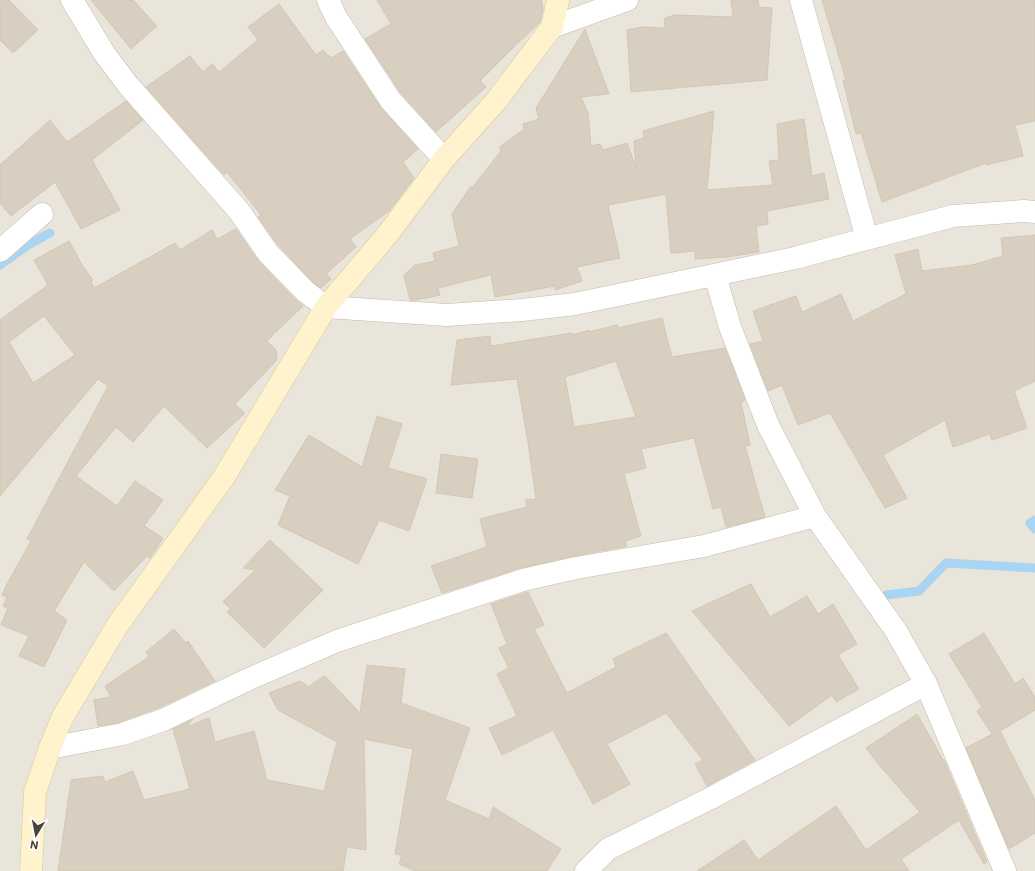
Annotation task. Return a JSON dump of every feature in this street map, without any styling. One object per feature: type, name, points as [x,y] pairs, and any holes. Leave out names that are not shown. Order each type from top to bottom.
[{"type":"main road","points":[[31,871],[35,792],[50,748],[62,718],[117,626],[224,477],[326,307],[387,235],[444,159],[496,101],[552,27],[558,0]]},
{"type":"street","points":[[72,0],[104,52],[128,85],[239,211],[268,253],[306,292],[326,307],[447,315],[522,310],[576,304],[795,258],[953,216],[1024,211],[1035,212]]},
{"type":"street","points":[[328,0],[336,17],[391,101],[444,159]]},
{"type":"street","points":[[552,27],[627,0]]},
{"type":"street","points":[[802,0],[867,239]]},
{"type":"street","points":[[0,251],[42,214]]},
{"type":"street","points":[[715,275],[730,327],[768,425],[815,516],[896,631],[926,684],[1005,871]]},
{"type":"street","points":[[50,748],[122,734],[163,720],[249,679],[337,640],[523,580],[576,568],[704,546],[815,516]]},
{"type":"street","points":[[586,871],[608,849],[708,799],[926,684]]},
{"type":"shaded area","points":[[0,0],[1035,0],[1035,871],[0,871]]},
{"type":"building","points":[[0,0],[9,0],[38,30],[13,53],[0,40]]},
{"type":"building","points":[[91,0],[133,0],[157,26],[131,49]]},
{"type":"building","points":[[377,0],[541,0],[543,9],[540,22],[480,81],[486,87],[436,132],[401,93],[365,39],[391,24]]},
{"type":"building","points":[[731,0],[758,0],[759,7],[772,8],[767,80],[631,92],[627,30],[642,27],[664,28],[665,18],[675,15],[733,17]]},
{"type":"building","points":[[822,0],[1035,0],[1035,121],[1015,125],[1023,156],[987,165],[986,163],[882,202],[861,133],[856,134],[843,80],[846,80]]},
{"type":"building","points":[[279,4],[316,55],[323,50],[331,58],[343,51],[381,108],[418,149],[403,162],[414,178],[389,211],[350,239],[356,247],[326,274],[331,279],[321,288],[314,283],[278,245],[258,217],[261,215],[227,172],[224,175],[146,87],[190,56],[203,72],[212,64],[219,72],[258,40],[248,27]]},
{"type":"building","points":[[585,29],[609,94],[581,97],[588,113],[591,146],[600,144],[603,150],[627,143],[636,168],[634,141],[644,138],[643,131],[714,111],[707,190],[773,185],[769,161],[779,160],[777,124],[804,119],[812,176],[824,173],[829,199],[767,211],[768,224],[756,226],[759,252],[727,257],[695,259],[695,251],[671,253],[666,194],[608,205],[620,258],[577,267],[582,281],[555,290],[555,286],[495,297],[491,275],[438,288],[440,295],[410,300],[404,275],[415,265],[435,261],[433,253],[459,246],[452,214],[471,186],[472,188],[501,151],[500,147],[524,129],[523,124],[539,119],[536,108]]},
{"type":"building","points":[[126,101],[143,120],[92,160],[120,210],[81,229],[55,182],[11,216],[0,203],[0,165],[50,120],[67,142]]},
{"type":"building","points":[[236,229],[259,262],[303,306],[276,332],[273,333],[267,341],[276,350],[277,360],[235,404],[245,413],[207,448],[164,406],[133,442],[116,427],[76,476],[117,506],[135,481],[163,500],[144,526],[163,538],[150,558],[147,556],[114,591],[84,562],[54,611],[67,620],[44,667],[19,656],[29,636],[1,625],[8,608],[3,606],[7,597],[2,595],[31,541],[27,539],[108,386],[98,379],[0,496],[0,320],[48,285],[34,260],[69,241],[82,265],[93,280],[91,281],[94,288],[175,243],[180,250],[212,230],[217,239]],"holes":[[[44,316],[75,355],[33,383],[9,342]]]},
{"type":"building","points":[[1035,235],[1035,381],[1014,391],[1027,428],[992,440],[990,434],[953,447],[945,420],[883,455],[907,498],[885,508],[830,413],[798,425],[782,385],[768,391],[750,344],[763,341],[753,311],[796,296],[802,312],[841,294],[853,321],[906,294],[895,255],[918,249],[922,271],[972,265],[1003,256],[1001,238]]},
{"type":"building","points":[[662,318],[672,357],[725,348],[745,400],[741,402],[750,445],[745,446],[765,517],[726,527],[721,507],[713,509],[694,438],[641,449],[646,468],[624,474],[641,536],[625,541],[627,546],[520,568],[442,593],[431,566],[487,547],[480,519],[527,507],[526,500],[536,499],[517,379],[451,385],[457,340],[490,336],[491,346],[572,333],[572,335],[617,325],[618,328]],"holes":[[[616,361],[636,417],[574,427],[565,377]]]},
{"type":"building","points":[[377,416],[402,424],[388,468],[427,479],[409,531],[379,520],[358,564],[278,525],[290,496],[275,490],[309,435],[362,467]]},
{"type":"building","points":[[441,454],[478,459],[472,498],[436,493]]},
{"type":"building","points":[[270,540],[323,590],[264,648],[227,612],[231,609],[223,602],[255,570],[243,568]]},
{"type":"building","points":[[751,584],[770,617],[807,596],[818,614],[833,604],[857,644],[838,655],[859,689],[836,702],[832,695],[789,726],[692,611]]},
{"type":"building","points":[[528,592],[544,625],[534,629],[567,693],[616,667],[613,659],[666,633],[755,760],[707,786],[695,764],[703,760],[666,713],[607,744],[630,784],[593,804],[553,730],[502,755],[489,728],[517,716],[497,674],[509,668],[499,648],[507,644],[491,604]]},
{"type":"building","points":[[174,629],[186,643],[188,641],[215,681],[158,708],[120,722],[98,726],[94,700],[111,697],[105,686],[149,657],[146,652]]},
{"type":"building","points":[[984,633],[1015,684],[1023,678],[1035,697],[1035,710],[1000,731],[1035,800],[1035,833],[1009,849],[966,748],[992,734],[977,711],[982,707],[949,654]]},
{"type":"building","points":[[367,665],[405,669],[401,703],[470,728],[445,800],[489,819],[493,807],[561,849],[547,871],[415,871],[399,864],[402,855],[395,854],[413,749],[364,739],[366,850],[347,847],[343,871],[58,871],[71,780],[103,776],[105,782],[133,771],[144,800],[190,789],[173,729],[193,719],[186,727],[209,718],[215,742],[254,731],[267,780],[324,791],[337,742],[278,710],[269,693],[300,681],[309,687],[325,676],[360,713]]},
{"type":"building","points":[[917,714],[944,760],[987,862],[984,864],[959,820],[901,859],[909,871],[697,871],[744,840],[758,860],[836,806],[866,850],[920,812],[866,748]]},
{"type":"waterway","points":[[0,265],[28,245],[50,233]]},
{"type":"waterway","points":[[1035,520],[1030,523],[1035,529]]},
{"type":"waterway","points":[[886,595],[919,591],[946,563],[1035,568]]}]
